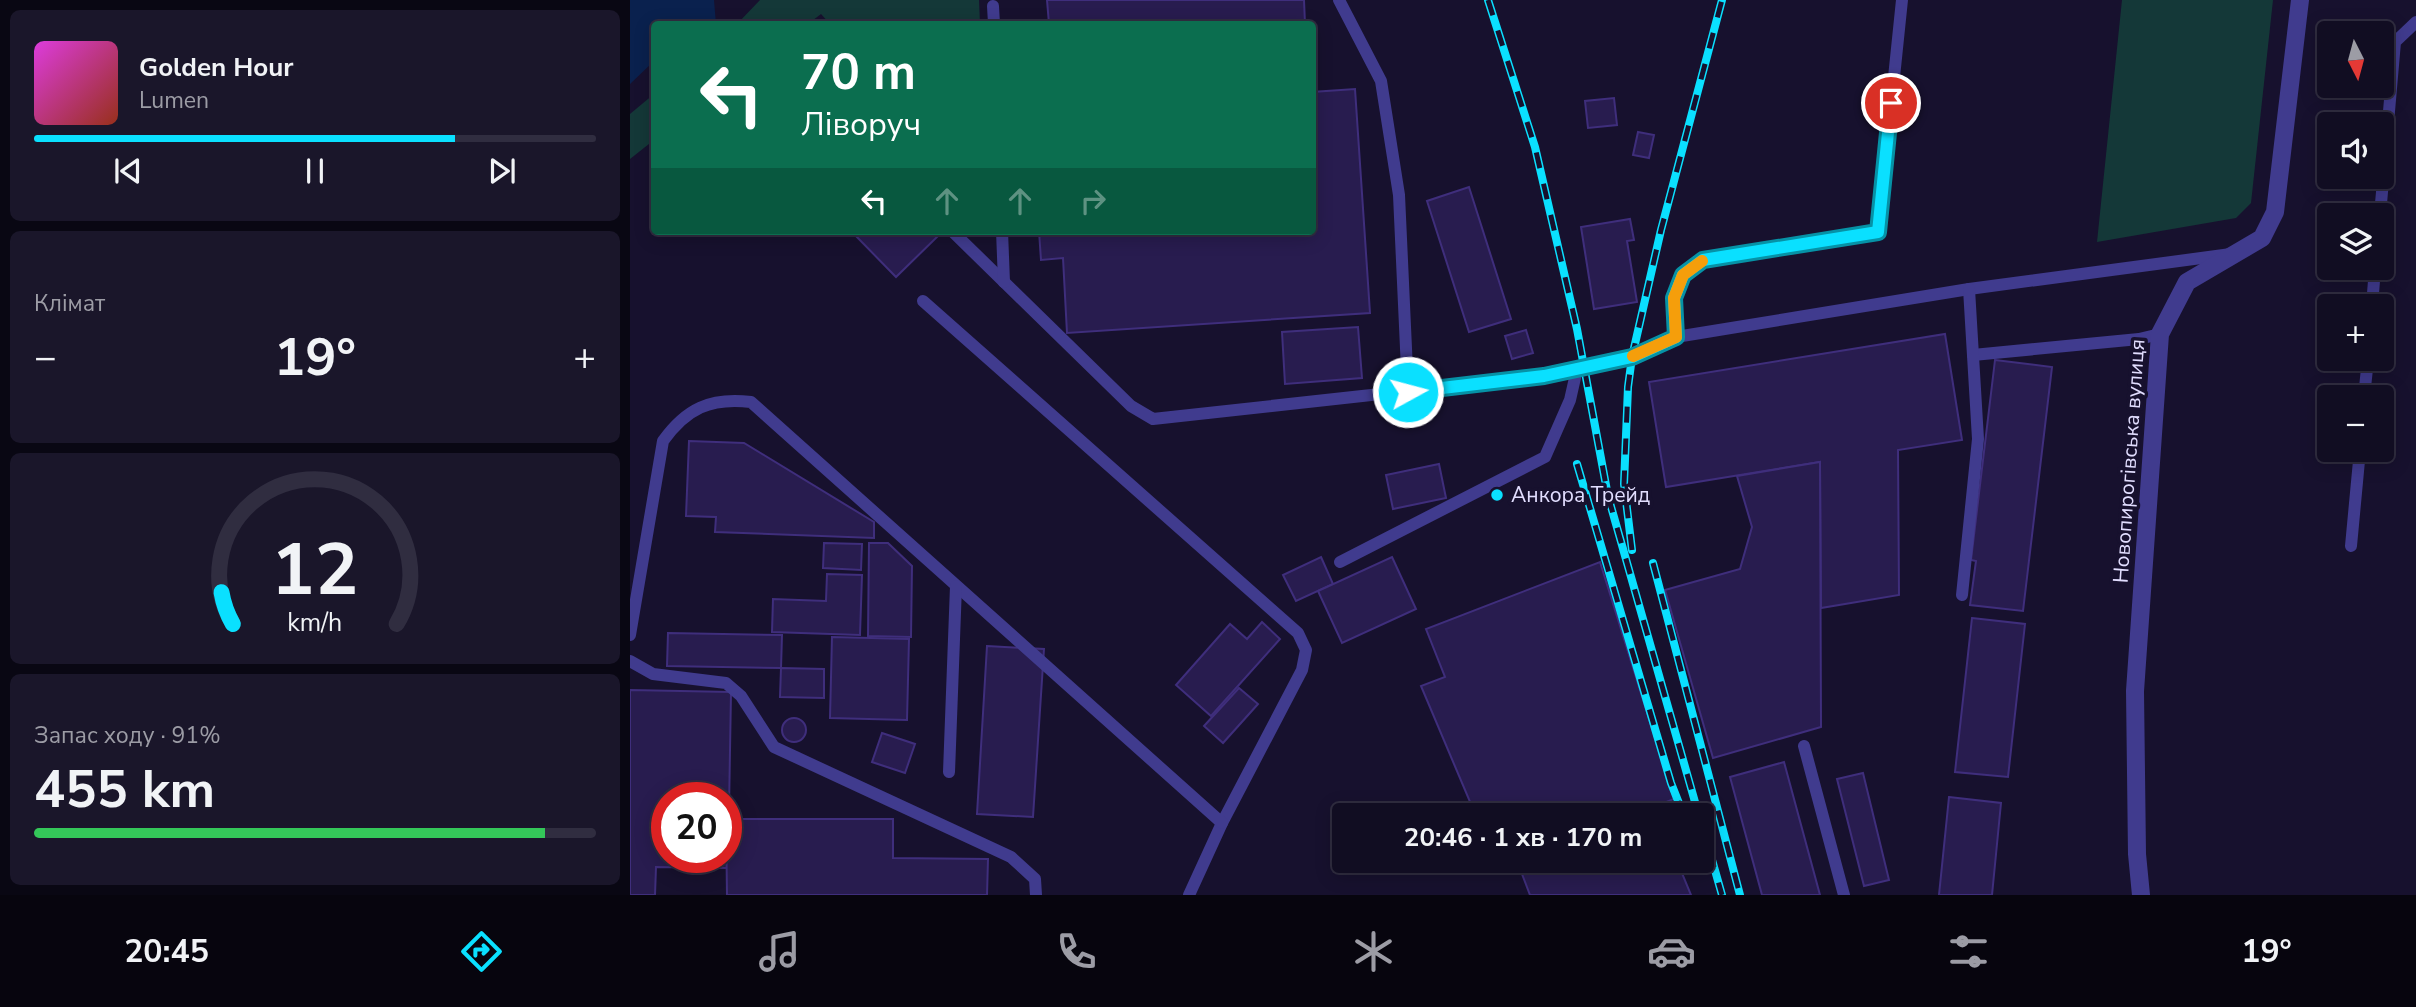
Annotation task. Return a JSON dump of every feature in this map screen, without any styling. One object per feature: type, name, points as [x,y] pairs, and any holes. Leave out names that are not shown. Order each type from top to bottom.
[{"type":"street","name":"Новопирогівська вулиця","points":[[2141,895],[2137,854],[2135,691],[2161,334],[2187,282],[2262,237],[2275,212],[2300,0]]},
{"type":"lane","points":[[1339,0],[1381,81],[1399,195],[1408,392]]},
{"type":"lane","points":[[1676,337],[1674,298],[1683,275],[1703,260],[1878,232],[1902,0]]},
{"type":"lane","points":[[993,6],[994,21]]},
{"type":"lane","points":[[2381,203],[2395,42],[2416,22]]},
{"type":"lane","points":[[956,235],[1131,406],[1153,419],[1544,376],[1632,357],[1676,337],[1969,289],[2235,253]]},
{"type":"lane","points":[[1002,235],[1004,282]]},
{"type":"lane","points":[[1962,595],[1978,439],[1969,289]]},
{"type":"lane","points":[[923,302],[1298,633],[1306,650],[1302,670],[1222,823],[1189,895]]},
{"type":"lane","points":[[1973,355],[2138,339],[2161,334]]},
{"type":"lane","points":[[1340,562],[1545,457],[1570,400],[1577,369]]},
{"type":"lane","points":[[630,635],[663,441],[675,424],[691,411],[710,403],[732,400],[751,402],[1222,823]]},
{"type":"lane","points":[[2351,545],[2359,462]]},
{"type":"lane","points":[[949,772],[956,586]]},
{"type":"lane","points":[[630,661],[653,674],[726,683],[741,696],[774,747],[1011,857],[1035,879],[1036,895]]},
{"type":"lane","points":[[1804,746],[1844,895]]},
{"type":"green space","points":[[760,0],[979,0],[980,21],[827,21],[821,14],[812,21],[740,21]]},
{"type":"green space","points":[[2122,0],[2273,0],[2251,203],[2236,218],[2097,242]]},
{"type":"green space","points":[[651,96],[651,142],[630,159],[630,114]]},
{"type":"water","points":[[630,0],[714,0],[716,21],[651,21],[651,64],[630,84]]},
{"type":"building","points":[[1047,0],[1304,0],[1305,21],[1049,21]]},
{"type":"building","points":[[1355,89],[1370,313],[1067,333],[1063,258],[1041,260],[1039,235],[1316,235],[1316,92]]},
{"type":"building","points":[[1614,98],[1617,125],[1588,128],[1585,101]]},
{"type":"building","points":[[1638,132],[1654,135],[1649,158],[1633,155]]},
{"type":"building","points":[[1469,187],[1511,319],[1469,332],[1427,201]]},
{"type":"building","points":[[1630,219],[1634,240],[1627,241],[1637,302],[1594,309],[1581,227]]},
{"type":"building","points":[[855,235],[938,236],[896,277]]},
{"type":"building","points":[[1358,327],[1362,378],[1285,384],[1282,332]]},
{"type":"building","points":[[1526,330],[1533,353],[1512,359],[1505,336]]},
{"type":"building","points":[[1945,334],[1962,440],[1898,450],[1899,595],[1821,608],[1820,462],[1666,487],[1649,382]]},
{"type":"building","points":[[1995,360],[2052,367],[2023,611],[1970,605],[1976,561],[1971,560]]},
{"type":"building","points":[[689,441],[744,443],[874,522],[874,538],[715,532],[716,517],[686,516]]},
{"type":"building","points":[[1820,462],[1821,727],[1713,758],[1665,590],[1740,569],[1752,527],[1737,476]]},
{"type":"building","points":[[1439,464],[1446,498],[1393,509],[1386,475]]},
{"type":"building","points":[[824,543],[862,544],[861,570],[823,568]]},
{"type":"building","points":[[869,543],[888,543],[912,566],[911,637],[868,636]]},
{"type":"building","points":[[1321,557],[1333,584],[1296,601],[1283,575]]},
{"type":"building","points":[[1392,557],[1416,609],[1342,643],[1318,591]]},
{"type":"building","points":[[1600,562],[1674,799],[1664,803],[1470,803],[1421,686],[1445,677],[1426,629]]},
{"type":"building","points":[[827,574],[862,575],[860,635],[772,632],[773,599],[826,601]]},
{"type":"building","points":[[1972,618],[2025,624],[2008,777],[1955,772]]},
{"type":"building","points":[[1262,622],[1280,639],[1211,716],[1176,685],[1230,624],[1247,639]]},
{"type":"building","points":[[668,633],[782,635],[781,668],[667,666]]},
{"type":"building","points":[[832,637],[909,639],[907,720],[830,718]]},
{"type":"building","points":[[987,646],[1044,649],[1033,817],[977,814]]},
{"type":"building","points":[[781,668],[824,669],[824,698],[780,697]]},
{"type":"building","points":[[1239,688],[1258,704],[1223,743],[1204,726]]},
{"type":"building","points":[[630,690],[731,692],[729,782],[651,782],[651,873],[656,873],[655,895],[630,895]]},
{"type":"building","points":[[794,718],[805,725],[806,730],[799,741],[794,742],[783,735],[782,730],[789,719]]},
{"type":"building","points":[[882,733],[915,744],[905,773],[872,762]]},
{"type":"building","points":[[1784,762],[1820,895],[1762,895],[1730,777]]},
{"type":"building","points":[[1863,773],[1889,880],[1864,886],[1837,779]]},
{"type":"building","points":[[1949,797],[2001,803],[1992,895],[1939,895]]},
{"type":"building","points":[[742,819],[893,819],[893,858],[988,859],[987,895],[727,895],[727,873],[742,873]]},
{"type":"building","points":[[1522,873],[1682,873],[1691,895],[1530,895]]},
{"type":"railway","points":[[1488,0],[1535,147],[1577,329],[1608,496],[1695,803]]},
{"type":"railway","points":[[1632,550],[1624,484],[1628,387],[1632,357],[1661,230],[1722,0]]},
{"type":"railway","points":[[1577,464],[1679,803]]},
{"type":"railway","points":[[1653,563],[1740,895]]},
{"type":"railway","points":[[1714,867],[1722,895]]},
{"type":"slow traffic","points":[[1633,356],[1676,337],[1674,298],[1683,275],[1702,261]]},
{"type":"place","name":"Анкора Трейд","points":[[1497,495]]},
{"type":"route","points":[[1408,392],[1544,376],[1632,357],[1676,337],[1674,298],[1683,275],[1703,260],[1878,232],[1891,103]]}]
